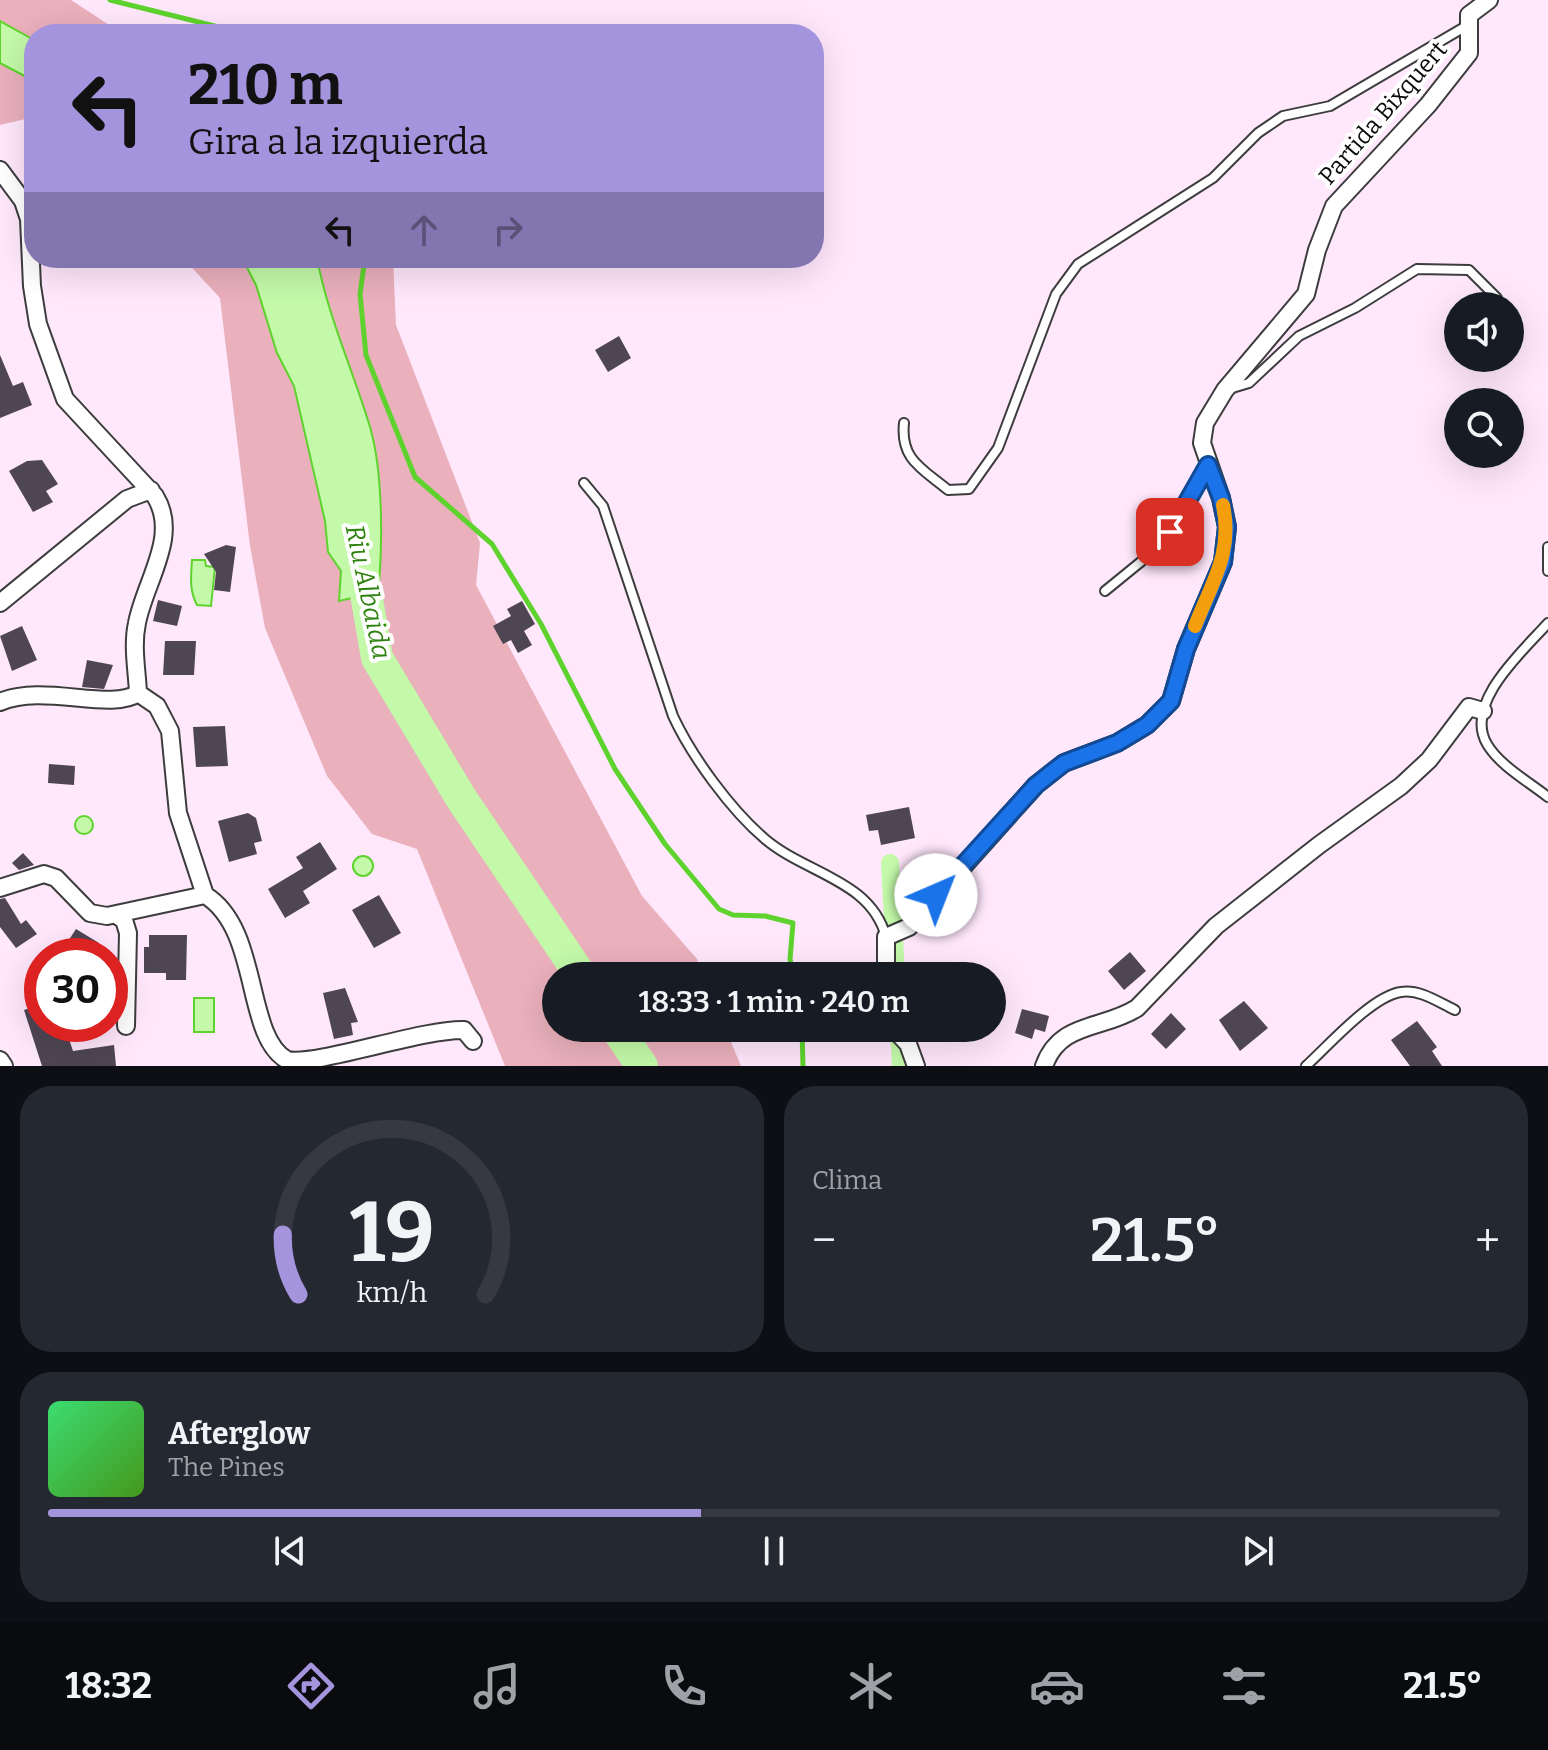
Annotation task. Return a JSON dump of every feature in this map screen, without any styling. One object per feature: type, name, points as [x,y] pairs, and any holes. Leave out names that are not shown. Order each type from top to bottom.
[{"type":"street","name":"Partida Bixquert","points":[[886,937],[909,927],[1036,785],[1064,763],[1117,743],[1147,725],[1171,701],[1186,649],[1223,562],[1227,527],[1221,498],[1202,443],[1205,423],[1225,390],[1306,294],[1317,250],[1334,206],[1428,105],[1469,53],[1469,15],[1489,0]]},
{"type":"street","points":[[0,170],[24,204]]},
{"type":"street","points":[[31,268],[33,300],[65,399],[151,490],[162,507],[165,525],[159,556],[137,623],[138,693]]},
{"type":"street","points":[[0,603],[127,499],[151,490]]},
{"type":"street","points":[[0,702],[57,694],[118,701],[138,693]]},
{"type":"street","points":[[138,693],[157,706],[170,731],[178,813],[205,895],[225,912],[243,948],[262,1019],[272,1044],[284,1059],[312,1065],[435,1031],[464,1030],[473,1041]]},
{"type":"street","points":[[1044,1066],[1063,1036],[1076,1029],[1125,1016],[1137,1008],[1216,926],[1319,845],[1401,786],[1435,753],[1469,707],[1483,711]]},
{"type":"street","points":[[0,888],[44,874],[56,878],[90,913],[116,915],[205,895]]},
{"type":"street","points":[[116,915],[124,920],[128,938]]},
{"type":"street","points":[[886,937],[886,962]]},
{"type":"street","points":[[906,1042],[916,1066]]},
{"type":"street","points":[[0,1060],[4,1066]]},
{"type":"lane","points":[[904,423],[902,443],[913,461],[948,490],[969,489],[998,448],[1056,294],[1078,264],[1213,178],[1258,133],[1283,116],[1330,106],[1469,24]]},
{"type":"lane","points":[[1225,390],[1249,383],[1299,336],[1355,308],[1417,269],[1469,270],[1491,292]]},
{"type":"lane","points":[[1105,591],[1159,547],[1180,517],[1208,465]]},
{"type":"lane","points":[[584,483],[603,506],[673,716],[684,740],[766,841],[859,893],[873,905],[886,937]]},
{"type":"lane","points":[[1548,547],[1548,571]]},
{"type":"lane","points":[[1548,623],[1518,652],[1483,711],[1481,726],[1485,742],[1493,753],[1548,797]]},
{"type":"lane","points":[[1306,1066],[1371,1007],[1400,992],[1422,994],[1455,1010]]},
{"type":"shaded area","points":[[0,0],[71,0],[108,24],[24,24],[24,119],[0,125]]},
{"type":"shaded area","points":[[192,268],[393,268],[396,325],[480,543],[476,585],[642,896],[698,962],[542,962],[542,1042],[731,1042],[741,1066],[505,1066],[417,849],[372,834],[327,776],[265,628],[250,546],[220,298]]},
{"type":"water","points":[[0,21],[24,34],[24,76],[0,63]]},
{"type":"water","points":[[247,268],[320,268],[374,445],[381,509],[378,592],[339,601],[341,571],[328,552],[325,521],[294,386],[277,353],[256,285]]},
{"type":"water","points":[[192,560],[205,560],[206,566],[215,567],[211,606],[197,605],[194,599]]},
{"type":"water","points":[[80,816],[88,816],[93,825],[91,832],[80,834],[75,829],[75,821]]},
{"type":"water","points":[[363,856],[370,859],[373,866],[370,873],[363,876],[356,873],[353,866],[356,859]]},
{"type":"water","points":[[194,998],[214,998],[214,1032],[194,1032]]},
{"type":"building","points":[[619,336],[631,358],[608,372],[595,350]]},
{"type":"building","points":[[0,355],[13,386],[23,382],[32,405],[0,418]]},
{"type":"building","points":[[42,460],[58,484],[46,491],[53,502],[33,512],[9,471],[27,461]]},
{"type":"building","points":[[226,545],[236,547],[230,592],[214,590],[216,572],[204,554]]},
{"type":"building","points":[[158,600],[182,606],[177,626],[153,621]]},
{"type":"building","points":[[522,601],[535,624],[524,631],[532,645],[518,653],[511,640],[503,644],[493,626],[511,616],[507,609]]},
{"type":"building","points":[[22,626],[37,660],[12,671],[0,636]]},
{"type":"building","points":[[165,641],[196,641],[194,675],[163,675]]},
{"type":"building","points":[[87,660],[113,665],[104,689],[82,687]]},
{"type":"building","points":[[225,726],[228,766],[196,767],[193,727]]},
{"type":"building","points":[[49,764],[75,766],[74,785],[48,783]]},
{"type":"building","points":[[909,807],[915,838],[881,845],[878,830],[869,831],[866,815]]},
{"type":"building","points":[[248,813],[256,818],[262,841],[254,843],[257,854],[229,862],[218,821]]},
{"type":"building","points":[[320,842],[337,869],[303,891],[310,903],[285,918],[268,889],[303,868],[296,857]]},
{"type":"building","points":[[23,853],[34,865],[19,870],[12,863]]},
{"type":"building","points":[[379,895],[401,933],[374,948],[352,910]]},
{"type":"building","points":[[5,898],[21,924],[26,920],[37,934],[24,938],[24,943],[16,948],[0,927],[0,899]]},
{"type":"building","points":[[76,929],[91,938],[70,938]]},
{"type":"building","points":[[149,935],[187,935],[186,980],[166,980],[166,973],[144,973],[144,947],[149,947]]},
{"type":"building","points":[[1130,952],[1146,971],[1124,990],[1108,971]]},
{"type":"building","points":[[345,988],[358,1022],[351,1023],[353,1035],[334,1039],[323,993]]},
{"type":"building","points":[[1244,1001],[1268,1028],[1240,1051],[1219,1020]]},
{"type":"building","points":[[1022,1009],[1049,1016],[1045,1032],[1035,1029],[1032,1039],[1015,1033]]},
{"type":"building","points":[[1171,1013],[1186,1029],[1166,1049],[1151,1034]]},
{"type":"building","points":[[1417,1021],[1437,1047],[1432,1051],[1442,1066],[1410,1066],[1391,1040]]},
{"type":"building","points":[[34,1042],[70,1042],[73,1051],[114,1045],[116,1066],[42,1066]]},
{"type":"waterway","points":[[110,0],[207,24]]},
{"type":"waterway","points":[[364,268],[360,294],[366,355],[415,477],[492,544],[541,624],[615,769],[665,844],[719,909],[733,915],[765,916],[793,923],[791,962]]},
{"type":"waterway","name":"Riu Albaida","points":[[359,553],[377,658],[461,798],[572,962]]},
{"type":"waterway","points":[[890,863],[895,962]]},
{"type":"waterway","name":"Riu Albaida","points":[[626,1042],[642,1066]]},
{"type":"waterway","points":[[802,1042],[803,1066]]},
{"type":"waterway","points":[[900,1042],[901,1066]]},
{"type":"slow traffic","points":[[1195,626],[1223,562],[1227,527],[1223,505]]},
{"type":"route","points":[[936,895],[1036,785],[1064,763],[1117,743],[1147,725],[1171,701],[1186,649],[1223,562],[1227,527],[1221,498],[1208,465],[1170,532]]}]
